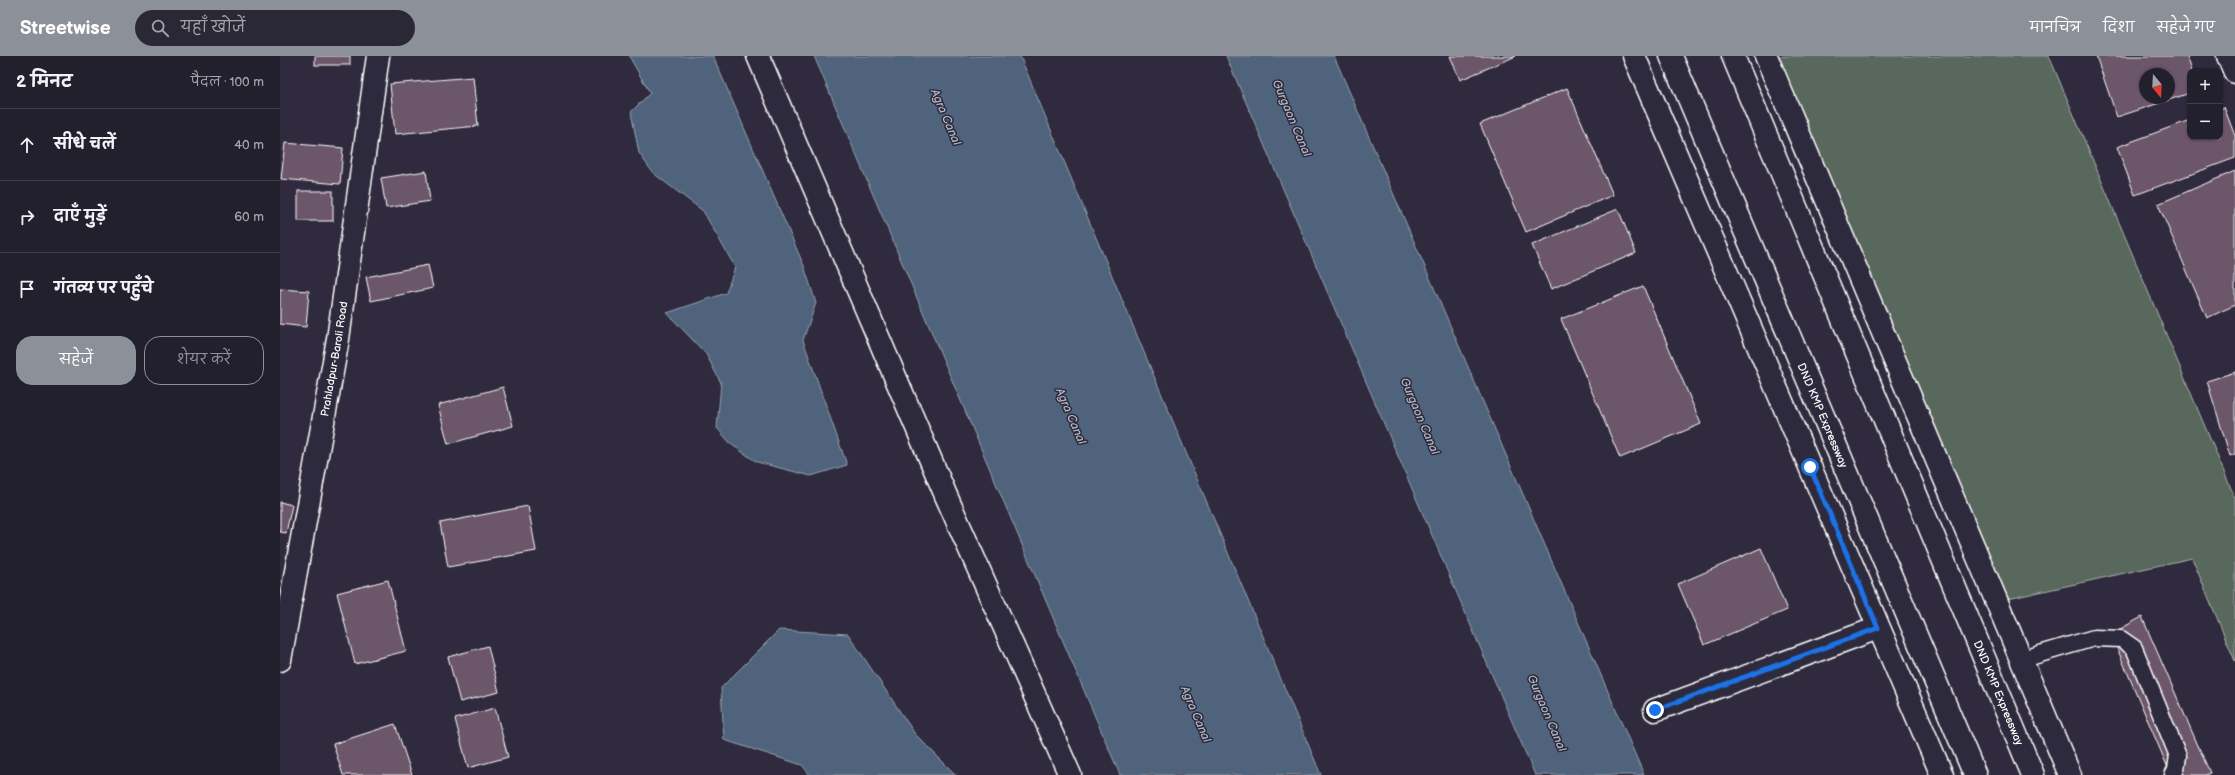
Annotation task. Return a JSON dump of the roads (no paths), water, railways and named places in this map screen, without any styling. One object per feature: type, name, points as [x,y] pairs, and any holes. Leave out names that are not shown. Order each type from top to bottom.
[{"type":"main road","name":"Prahladpur-Baroli Road","points":[[280,660],[338,339],[378,56]]},
{"type":"main road","points":[[758,56],[947,498],[1070,775]]},
{"type":"main road","points":[[1634,56],[1942,775]]},
{"type":"main road","name":"DND KMP Expressway","points":[[1671,56],[1975,775]]},
{"type":"main road","name":"DND KMP Expressway","points":[[1733,56],[2033,775]]},
{"type":"main road","points":[[1766,56],[2020,660],[2070,775]]},
{"type":"main road","points":[[2228,56],[2235,72]]},
{"type":"main road","points":[[1655,710],[1878,628]]},
{"type":"lane","points":[[2020,660],[2094,638],[2121,639],[2134,648],[2178,756],[2176,769],[2173,775]]},
{"type":"water","points":[[629,56],[713,56],[804,266],[816,303],[803,340],[847,465],[811,476],[757,462],[732,445],[717,428],[721,383],[706,354],[667,313],[726,293],[735,267],[703,211],[653,173],[639,153],[631,112],[650,93]]},
{"type":"water","name":"Agra Canal","points":[[814,56],[1020,56],[1321,775],[1120,775]]},
{"type":"water","name":"Gurgaon Canal","points":[[1226,56],[1334,56],[1644,775],[1535,775]]},
{"type":"water","points":[[779,630],[848,634],[915,734],[956,775],[810,775],[802,765],[724,740],[721,688]]}]
